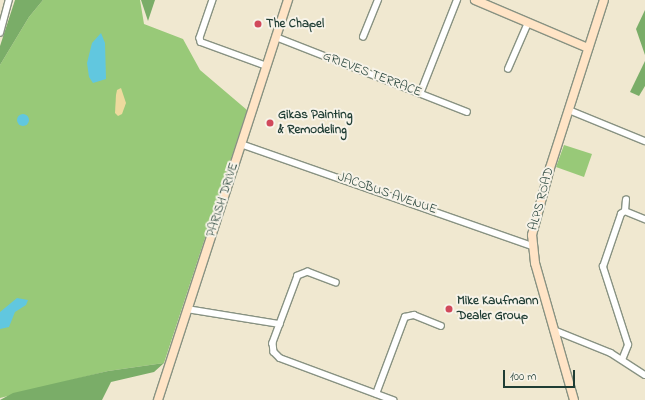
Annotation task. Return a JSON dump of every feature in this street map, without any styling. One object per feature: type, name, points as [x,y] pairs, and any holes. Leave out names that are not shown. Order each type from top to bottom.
[{"type":"street","points":[[0,33],[9,0]]},
{"type":"street","points":[[213,0],[200,38],[201,42],[267,66]]},
{"type":"street","name":"PARISH DRIVE","points":[[158,400],[288,0]]},
{"type":"street","points":[[363,37],[378,0]]},
{"type":"street","points":[[420,94],[457,0]]},
{"type":"street","points":[[475,0],[588,48]]},
{"type":"street","name":"ALPS ROAD","points":[[574,400],[532,246],[534,226],[568,110],[604,0]]},
{"type":"street","points":[[508,69],[528,23]]},
{"type":"street","name":"GRIEVES TERRACE","points":[[276,37],[467,112]]},
{"type":"street","points":[[568,110],[645,141]]},
{"type":"street","name":"JACOBUS AVENUE","points":[[241,144],[532,246]]},
{"type":"street","points":[[622,360],[629,347],[603,267],[621,214],[625,211],[626,200]]},
{"type":"street","points":[[625,211],[645,219]]},
{"type":"street","points":[[336,283],[312,273],[301,274],[272,346],[276,355],[393,400]]},
{"type":"street","points":[[187,309],[280,324]]},
{"type":"street","points":[[376,394],[404,317],[414,315],[442,326]]},
{"type":"street","points":[[554,330],[606,350],[645,375]]},
{"type":"green space","points":[[15,0],[43,0],[29,17],[0,65],[0,46]]},
{"type":"green space","points":[[43,0],[140,0],[144,24],[183,39],[200,70],[247,110],[164,363],[108,371],[0,398],[0,65],[29,17]]},
{"type":"green space","points":[[141,0],[155,0],[148,21]]},
{"type":"green space","points":[[645,10],[645,55],[636,29]]},
{"type":"green space","points":[[645,61],[645,86],[639,96],[630,92]]},
{"type":"green space","points":[[564,145],[592,154],[584,177],[556,167]]},
{"type":"green space","points":[[164,363],[154,372],[111,382],[102,400],[0,400],[13,393],[108,371]]},
{"type":"sand","points":[[121,88],[126,103],[122,114],[118,116],[115,113],[116,95],[117,90]]},
{"type":"water","points":[[101,33],[105,43],[106,79],[93,83],[89,77],[87,63],[92,43]]},
{"type":"water","points":[[23,114],[27,116],[29,120],[27,124],[23,126],[19,124],[17,120],[19,116]]},
{"type":"water","points":[[17,298],[28,300],[26,305],[15,312],[9,327],[0,329],[0,312]]},
{"type":"place","name":"The Chapel","points":[[258,24]]},
{"type":"place","name":"Gikas Painting & Remodeling","points":[[270,123]]},
{"type":"place","name":"Mike Kaufmann Dealer Group","points":[[449,309]]}]
